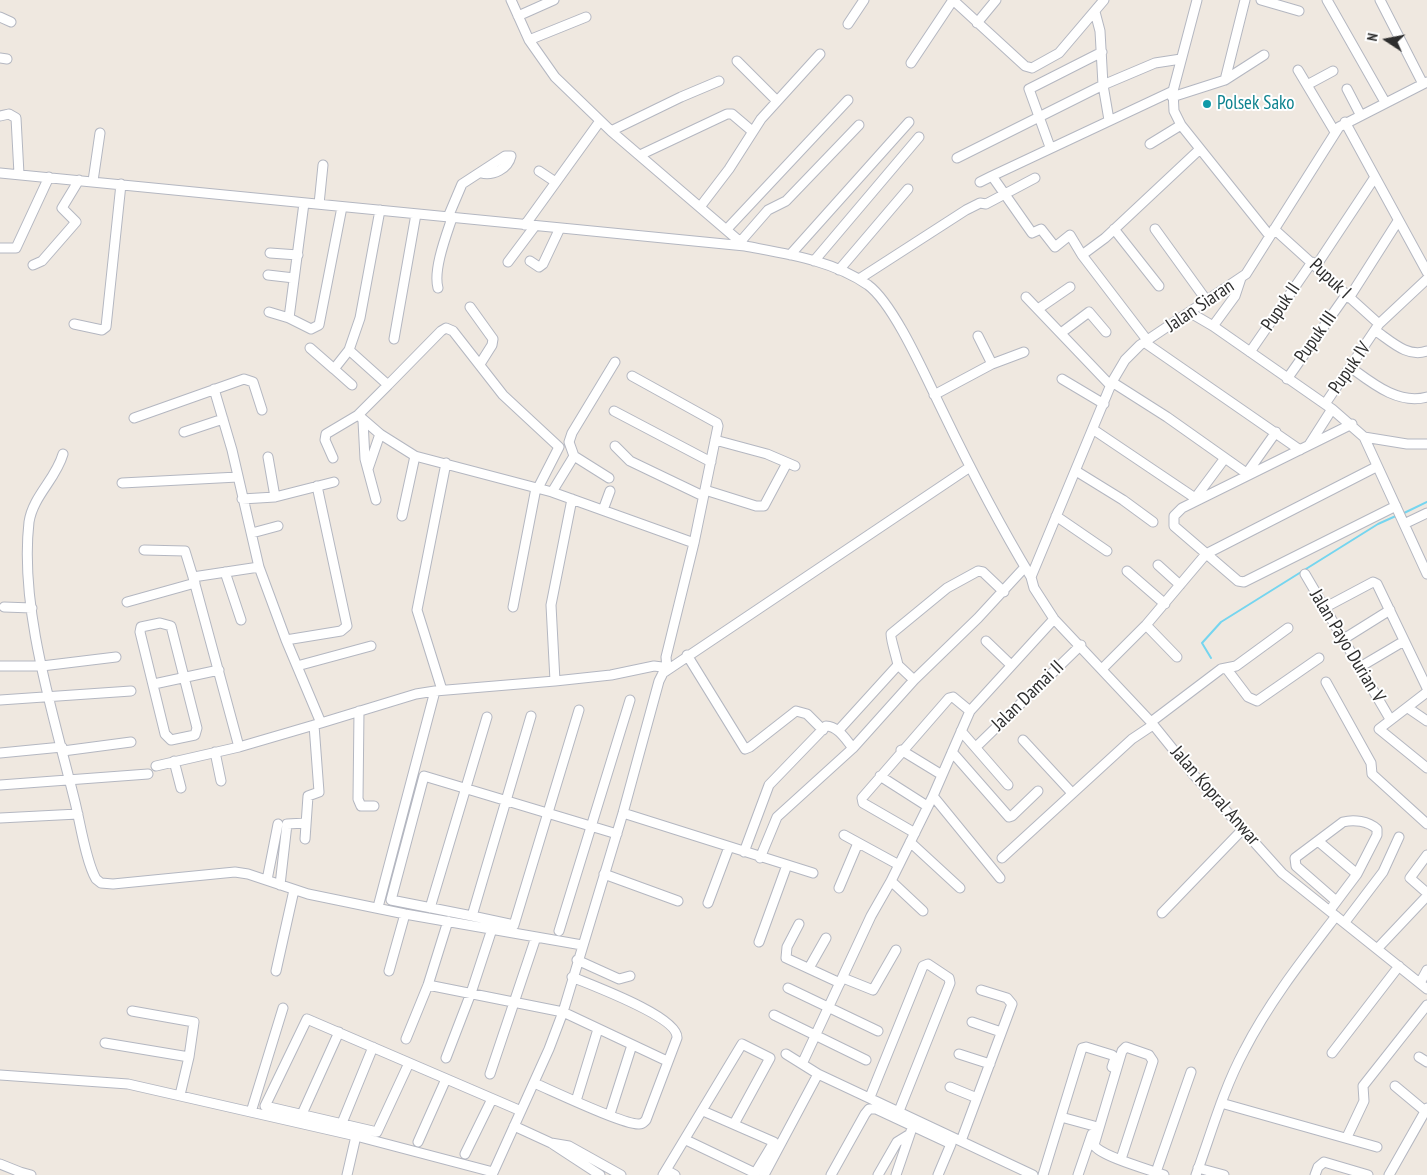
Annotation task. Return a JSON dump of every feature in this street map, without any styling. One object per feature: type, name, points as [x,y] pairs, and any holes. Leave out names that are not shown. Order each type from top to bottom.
[{"type":"street","points":[[511,0],[529,40],[555,77],[611,131],[743,244],[768,210],[786,201],[859,125]]},
{"type":"street","points":[[518,16],[554,0]]},
{"type":"street","points":[[848,24],[864,0]]},
{"type":"street","points":[[910,63],[953,0],[1025,66],[1032,68],[1059,54],[1104,0]]},
{"type":"street","points":[[977,23],[996,0]]},
{"type":"street","points":[[1150,144],[1181,126],[1174,111],[1172,94],[1197,0]]},
{"type":"street","points":[[1225,80],[1245,0]]},
{"type":"street","points":[[1261,0],[1299,12]]},
{"type":"street","points":[[1327,0],[1385,102]]},
{"type":"street","points":[[1380,0],[1425,83]]},
{"type":"street","points":[[1095,12],[1102,52],[1102,85],[1109,120]]},
{"type":"street","points":[[0,17],[11,22]]},
{"type":"street","points":[[529,40],[586,17]]},
{"type":"street","points":[[1050,147],[1029,89],[1102,52]]},
{"type":"street","points":[[700,207],[729,169],[752,131],[820,54]]},
{"type":"street","points":[[980,182],[1109,120],[1172,94],[1225,80],[1264,55]]},
{"type":"street","points":[[957,158],[1102,85],[1155,63],[1181,59]]},
{"type":"street","points":[[738,61],[777,101]]},
{"type":"street","points":[[1298,70],[1335,132]]},
{"type":"street","points":[[1307,85],[1333,71]]},
{"type":"street","points":[[611,131],[719,81]]},
{"type":"street","name":"Jalan Siaran","points":[[1031,577],[1094,430],[1111,384],[1130,354],[1146,341],[1241,278],[1252,266],[1335,132],[1345,122],[1425,83]]},
{"type":"street","points":[[1347,89],[1360,114]]},
{"type":"street","points":[[727,229],[848,100]]},
{"type":"street","points":[[0,116],[9,114],[16,118],[19,174]]},
{"type":"street","points":[[640,156],[727,114],[732,114],[752,131]]},
{"type":"street","points":[[508,262],[554,181],[600,121]]},
{"type":"street","points":[[790,255],[909,122]]},
{"type":"street","points":[[1345,122],[1427,272]]},
{"type":"street","name":"Pupuk I","points":[[1181,126],[1272,232],[1314,264],[1378,328],[1406,351],[1414,354],[1427,351]]},
{"type":"street","points":[[93,181],[100,133]]},
{"type":"street","points":[[814,261],[919,138]]},
{"type":"street","points":[[1082,255],[1114,229],[1200,149]]},
{"type":"street","points":[[319,204],[323,165]]},
{"type":"street","points":[[538,171],[554,181]]},
{"type":"street","name":"Jalan Kopral Anwar","points":[[0,173],[743,244],[814,261],[858,279],[880,298],[905,336],[970,467],[1031,577],[1034,588],[1054,619],[1081,645],[1152,723],[1282,873],[1424,986]]},
{"type":"street","points":[[438,288],[436,281],[450,217],[462,184],[480,173]]},
{"type":"street","points":[[992,176],[1032,233],[1042,229],[1055,247],[1070,236],[1146,341],[1276,432],[1304,448]]},
{"type":"street","points":[[0,248],[16,248],[48,177]]},
{"type":"street","name":"Pupuk II","points":[[1250,352],[1375,177]]},
{"type":"street","points":[[858,279],[966,210],[980,203],[986,204],[1035,178]]},
{"type":"street","points":[[33,265],[42,262],[76,222],[62,208],[79,180]]},
{"type":"street","points":[[74,324],[102,330],[106,327],[121,184]]},
{"type":"street","points":[[839,270],[908,189]]},
{"type":"street","points":[[289,318],[304,203]]},
{"type":"street","points":[[269,312],[289,318],[311,329],[319,325],[342,207]]},
{"type":"street","points":[[334,368],[349,350],[360,318],[380,210]]},
{"type":"street","points":[[394,339],[416,214]]},
{"type":"street","name":"Pupuk III","points":[[1287,379],[1398,221]]},
{"type":"street","points":[[530,261],[539,267],[543,264],[560,228]]},
{"type":"street","points":[[1114,229],[1159,286]]},
{"type":"street","points":[[1155,230],[1207,301]]},
{"type":"street","points":[[270,253],[298,255]]},
{"type":"street","points":[[268,275],[294,278]]},
{"type":"street","points":[[1213,326],[1235,296],[1241,278]]},
{"type":"street","name":"Pupuk IV","points":[[1304,448],[1350,367],[1378,328],[1427,279]]},
{"type":"street","points":[[1038,308],[1070,287]]},
{"type":"street","points":[[1026,297],[1111,384],[1248,474]]},
{"type":"street","points":[[470,307],[493,338],[492,345],[480,364]]},
{"type":"street","points":[[1061,334],[1088,312],[1106,332]]},
{"type":"street","points":[[1189,312],[1213,326],[1352,424],[1364,437],[1376,467],[1397,507],[1427,574]]},
{"type":"street","points":[[333,458],[325,440],[326,434],[361,418],[388,384],[446,328],[458,336],[503,395],[559,446],[537,488],[513,607]]},
{"type":"street","points":[[978,336],[992,364]]},
{"type":"street","points":[[310,348],[352,385]]},
{"type":"street","points":[[349,350],[388,384]]},
{"type":"street","points":[[934,395],[992,364],[1024,352]]},
{"type":"street","points":[[609,478],[574,456],[569,442],[572,433],[615,362]]},
{"type":"street","points":[[1350,367],[1371,382],[1404,398],[1427,397]]},
{"type":"street","points":[[632,376],[717,423],[694,543],[666,657],[666,670]]},
{"type":"street","points":[[134,418],[244,379],[251,380],[262,410]]},
{"type":"street","points":[[1062,379],[1104,404]]},
{"type":"street","points":[[214,389],[238,477],[259,566],[318,724],[319,792],[308,796],[304,839]]},
{"type":"street","points":[[614,411],[710,462]]},
{"type":"street","points":[[361,418],[380,434],[415,456],[552,492],[694,543]]},
{"type":"street","points":[[361,418],[363,445],[376,500]]},
{"type":"street","points":[[184,432],[223,419]]},
{"type":"street","points":[[1352,424],[1197,499],[1176,512],[1172,523],[1177,530],[1238,581],[1244,582],[1397,507]]},
{"type":"street","points":[[1094,430],[1197,499]]},
{"type":"street","points":[[1248,474],[1276,432]]},
{"type":"street","points":[[368,469],[380,434]]},
{"type":"street","points":[[1364,437],[1407,444],[1427,444]]},
{"type":"street","points":[[615,446],[630,461],[704,493],[756,506],[764,506],[791,465],[767,454],[715,440]]},
{"type":"street","points":[[63,454],[56,472],[43,488],[30,520],[27,553],[32,608],[42,666],[94,877],[101,883],[113,884],[229,872],[267,880],[294,890],[405,914],[582,945]]},
{"type":"street","points":[[402,516],[415,456]]},
{"type":"street","points":[[552,492],[574,456]]},
{"type":"street","points":[[268,457],[275,497]]},
{"type":"street","points":[[1197,499],[1225,458]]},
{"type":"street","points":[[378,907],[439,690],[417,610],[446,463]]},
{"type":"street","points":[[0,1075],[128,1084],[356,1136],[493,1174],[534,1083],[563,1012],[577,960],[624,813],[659,681],[666,670],[970,467]]},
{"type":"street","points":[[1102,669],[1146,626],[1206,554],[1376,467]]},
{"type":"street","points":[[1076,472],[1123,500],[1153,522]]},
{"type":"street","points":[[122,483],[238,477]]},
{"type":"street","points":[[242,499],[275,497],[334,482]]},
{"type":"street","points":[[286,640],[341,630],[347,626],[317,486]]},
{"type":"street","points":[[603,510],[610,491]]},
{"type":"street","points":[[555,681],[551,605],[572,499]]},
{"type":"street","points":[[1403,522],[1427,513]]},
{"type":"street","points":[[1056,516],[1107,551]]},
{"type":"street","points":[[252,533],[278,526]]},
{"type":"street","points":[[144,550],[185,551],[239,747]]},
{"type":"street","points":[[127,602],[194,580],[259,566]]},
{"type":"street","points":[[1158,566],[1180,585]]},
{"type":"street","points":[[760,858],[776,817],[853,748],[914,680],[1004,592],[1025,567]]},
{"type":"street","points":[[1127,570],[1165,604]]},
{"type":"street","points":[[914,680],[898,665],[896,651],[890,638],[891,634],[947,588],[980,571],[1004,592]]},
{"type":"street","points":[[225,572],[241,620]]},
{"type":"street","name":"Jalan Payo Durian V","points":[[1305,574],[1390,719]]},
{"type":"street","points":[[1324,608],[1373,582],[1377,584],[1427,688]]},
{"type":"street","points":[[4,607],[32,608]]},
{"type":"street","points":[[1342,640],[1390,610]]},
{"type":"street","points":[[802,1064],[871,916],[891,881],[933,796],[970,711],[1054,619]]},
{"type":"street","points":[[160,623],[171,626],[178,644],[184,678],[197,728],[195,735],[171,740],[166,737],[154,684],[140,632],[141,627],[160,623]]},
{"type":"street","points":[[1146,626],[1177,657]]},
{"type":"street","points":[[1002,858],[1132,739],[1143,733],[1152,723],[1226,668],[1236,666],[1288,628]]},
{"type":"street","points":[[1360,667],[1404,641]]},
{"type":"street","points":[[986,642],[1011,665]]},
{"type":"street","name":"Jalan Damai II","points":[[976,747],[1081,645]]},
{"type":"street","points":[[297,666],[371,646]]},
{"type":"street","points":[[687,655],[745,749],[796,711],[807,714],[823,730]]},
{"type":"street","points":[[0,666],[42,666],[116,657]]},
{"type":"street","points":[[1226,668],[1248,697],[1257,701],[1319,658]]},
{"type":"street","points":[[838,731],[898,665]]},
{"type":"street","points":[[156,766],[239,747],[359,711],[439,690],[610,675],[654,666],[662,667],[666,670]]},
{"type":"street","points":[[154,684],[219,670]]},
{"type":"street","points":[[1326,682],[1371,763],[1372,774],[1427,824]]},
{"type":"street","points":[[0,700],[131,691]]},
{"type":"street","points":[[1427,692],[1379,728],[1380,732],[1427,768]]},
{"type":"street","points":[[915,832],[862,802],[862,798],[901,750],[951,696],[970,711]]},
{"type":"street","points":[[560,931],[630,700]]},
{"type":"street","points":[[1408,708],[1427,721]]},
{"type":"street","points":[[578,710],[547,812],[514,925],[391,900],[423,779],[428,776],[465,788],[547,812],[617,834]]},
{"type":"street","points":[[359,711],[358,800],[361,806],[374,806]]},
{"type":"street","points":[[472,916],[531,716]]},
{"type":"street","points":[[430,908],[487,717]]},
{"type":"street","points":[[744,852],[769,785],[823,730],[830,726],[838,731],[853,748]]},
{"type":"street","points":[[961,731],[1008,784]]},
{"type":"street","points":[[1023,740],[1072,793]]},
{"type":"street","points":[[0,753],[131,742]]},
{"type":"street","points":[[901,750],[942,775]]},
{"type":"street","points":[[215,752],[222,781]]},
{"type":"street","points":[[952,752],[1009,817],[1038,791]]},
{"type":"street","points":[[174,761],[181,788]]},
{"type":"street","points":[[0,785],[148,774]]},
{"type":"street","points":[[880,776],[927,806]]},
{"type":"street","points":[[933,796],[1000,878]]},
{"type":"street","points":[[624,813],[760,858],[813,873]]},
{"type":"street","points":[[0,818],[78,814]]},
{"type":"street","points":[[1224,1175],[1197,1171],[1221,1103],[1243,1052],[1273,1000],[1333,913],[1336,901],[1357,874],[1377,835],[1377,829],[1373,825],[1352,820],[1343,822],[1295,858],[1295,864],[1336,901]]},
{"type":"street","points":[[280,885],[287,824],[306,823]]},
{"type":"street","points":[[267,880],[278,824]]},
{"type":"street","points":[[1162,913],[1243,829]]},
{"type":"street","points":[[844,835],[899,865]]},
{"type":"street","points":[[1345,922],[1383,872],[1399,837]]},
{"type":"street","points":[[1318,841],[1357,874]]},
{"type":"street","points":[[910,842],[960,888]]},
{"type":"street","points":[[839,888],[858,843]]},
{"type":"street","points":[[708,903],[729,847]]},
{"type":"street","points":[[1377,949],[1427,894],[1410,878],[1427,855]]},
{"type":"street","points":[[759,942],[787,866]]},
{"type":"street","points":[[604,874],[678,900]]},
{"type":"street","points":[[891,881],[923,911]]},
{"type":"street","points":[[276,971],[294,890]]},
{"type":"street","points":[[390,971],[405,914]]},
{"type":"street","points":[[406,1039],[428,985],[448,921]]},
{"type":"street","points":[[799,924],[787,946],[785,956],[841,981],[873,990],[896,950]]},
{"type":"street","points":[[446,1058],[471,993],[492,929]]},
{"type":"street","points":[[490,1074],[536,937]]},
{"type":"street","points":[[809,968],[826,938]]},
{"type":"street","points":[[577,960],[619,979],[630,976]]},
{"type":"street","points":[[870,1097],[923,966],[928,964],[948,978],[950,983],[899,1111]]},
{"type":"street","points":[[1332,1053],[1399,966]]},
{"type":"street","points":[[1424,986],[1427,970]]},
{"type":"street","points":[[534,1083],[638,1124],[645,1122],[677,1038],[673,1026],[653,1013],[572,977]]},
{"type":"street","points":[[428,985],[563,1012],[667,1061]]},
{"type":"street","points":[[788,988],[878,1031]]},
{"type":"street","points":[[961,1141],[1002,1032],[1011,1001],[981,990]]},
{"type":"street","points":[[1347,1137],[1364,1101],[1363,1086],[1427,1005]]},
{"type":"street","points":[[251,1112],[283,1008]]},
{"type":"street","points":[[132,1011],[194,1022],[189,1057],[180,1095]]},
{"type":"street","points":[[774,1015],[866,1060]]},
{"type":"street","points":[[409,1063],[378,1132],[265,1105],[306,1019],[339,1032],[521,1111]]},
{"type":"street","points":[[972,1022],[1002,1032]]},
{"type":"street","points":[[576,1101],[598,1029]]},
{"type":"street","points":[[302,1114],[339,1032]]},
{"type":"street","points":[[105,1043],[189,1057]]},
{"type":"street","points":[[675,1175],[664,1173],[686,1140],[739,1046],[746,1044],[770,1058],[734,1124]]},
{"type":"street","points":[[610,1114],[632,1045]]},
{"type":"street","points":[[1121,1159],[1153,1061],[1149,1055],[1126,1046],[1122,1051],[1094,1142],[1097,1149],[1121,1159],[1158,1174],[1191,1072]]},
{"type":"street","points":[[342,1123],[374,1047]]},
{"type":"street","points":[[1044,1175],[1082,1048],[1094,1048],[1112,1055],[1114,1058],[1078,1175]]},
{"type":"street","points":[[786,1054],[818,1074],[1033,1175]]},
{"type":"street","points":[[959,1054],[990,1064]]},
{"type":"street","points":[[758,1174],[818,1074]]},
{"type":"street","points":[[418,1142],[446,1079]]},
{"type":"street","points":[[950,1086],[977,1098]]},
{"type":"street","points":[[1389,1175],[1426,1109],[1395,1086]]},
{"type":"street","points":[[465,1154],[492,1099]]},
{"type":"street","points":[[1221,1103],[1377,1147]]},
{"type":"street","points":[[831,1175],[864,1114],[869,1110],[881,1111],[912,1130],[950,1144],[938,1175]]},
{"type":"street","points":[[703,1111],[774,1142],[758,1174]]},
{"type":"street","points":[[1061,1117],[1094,1126]]},
{"type":"street","points":[[514,1126],[551,1143],[599,1174],[604,1165]]},
{"type":"street","points":[[878,1175],[897,1142],[912,1130]]},
{"type":"street","points":[[896,1175],[912,1130]]},
{"type":"street","points":[[347,1175],[356,1136]]},
{"type":"street","points":[[686,1140],[758,1174]]},
{"type":"street","points":[[551,1143],[569,1146],[621,1175]]},
{"type":"street","points":[[1315,1175],[1318,1167],[1324,1162],[1368,1175]]},
{"type":"street","points":[[0,1164],[20,1173],[31,1175]]},
{"type":"waterway","points":[[1402,514],[1427,502]]},
{"type":"waterway","points":[[1211,658],[1202,643],[1221,622],[1378,524],[1398,515]]},
{"type":"place","name":"Polsek Sako","points":[[1207,104]]}]
